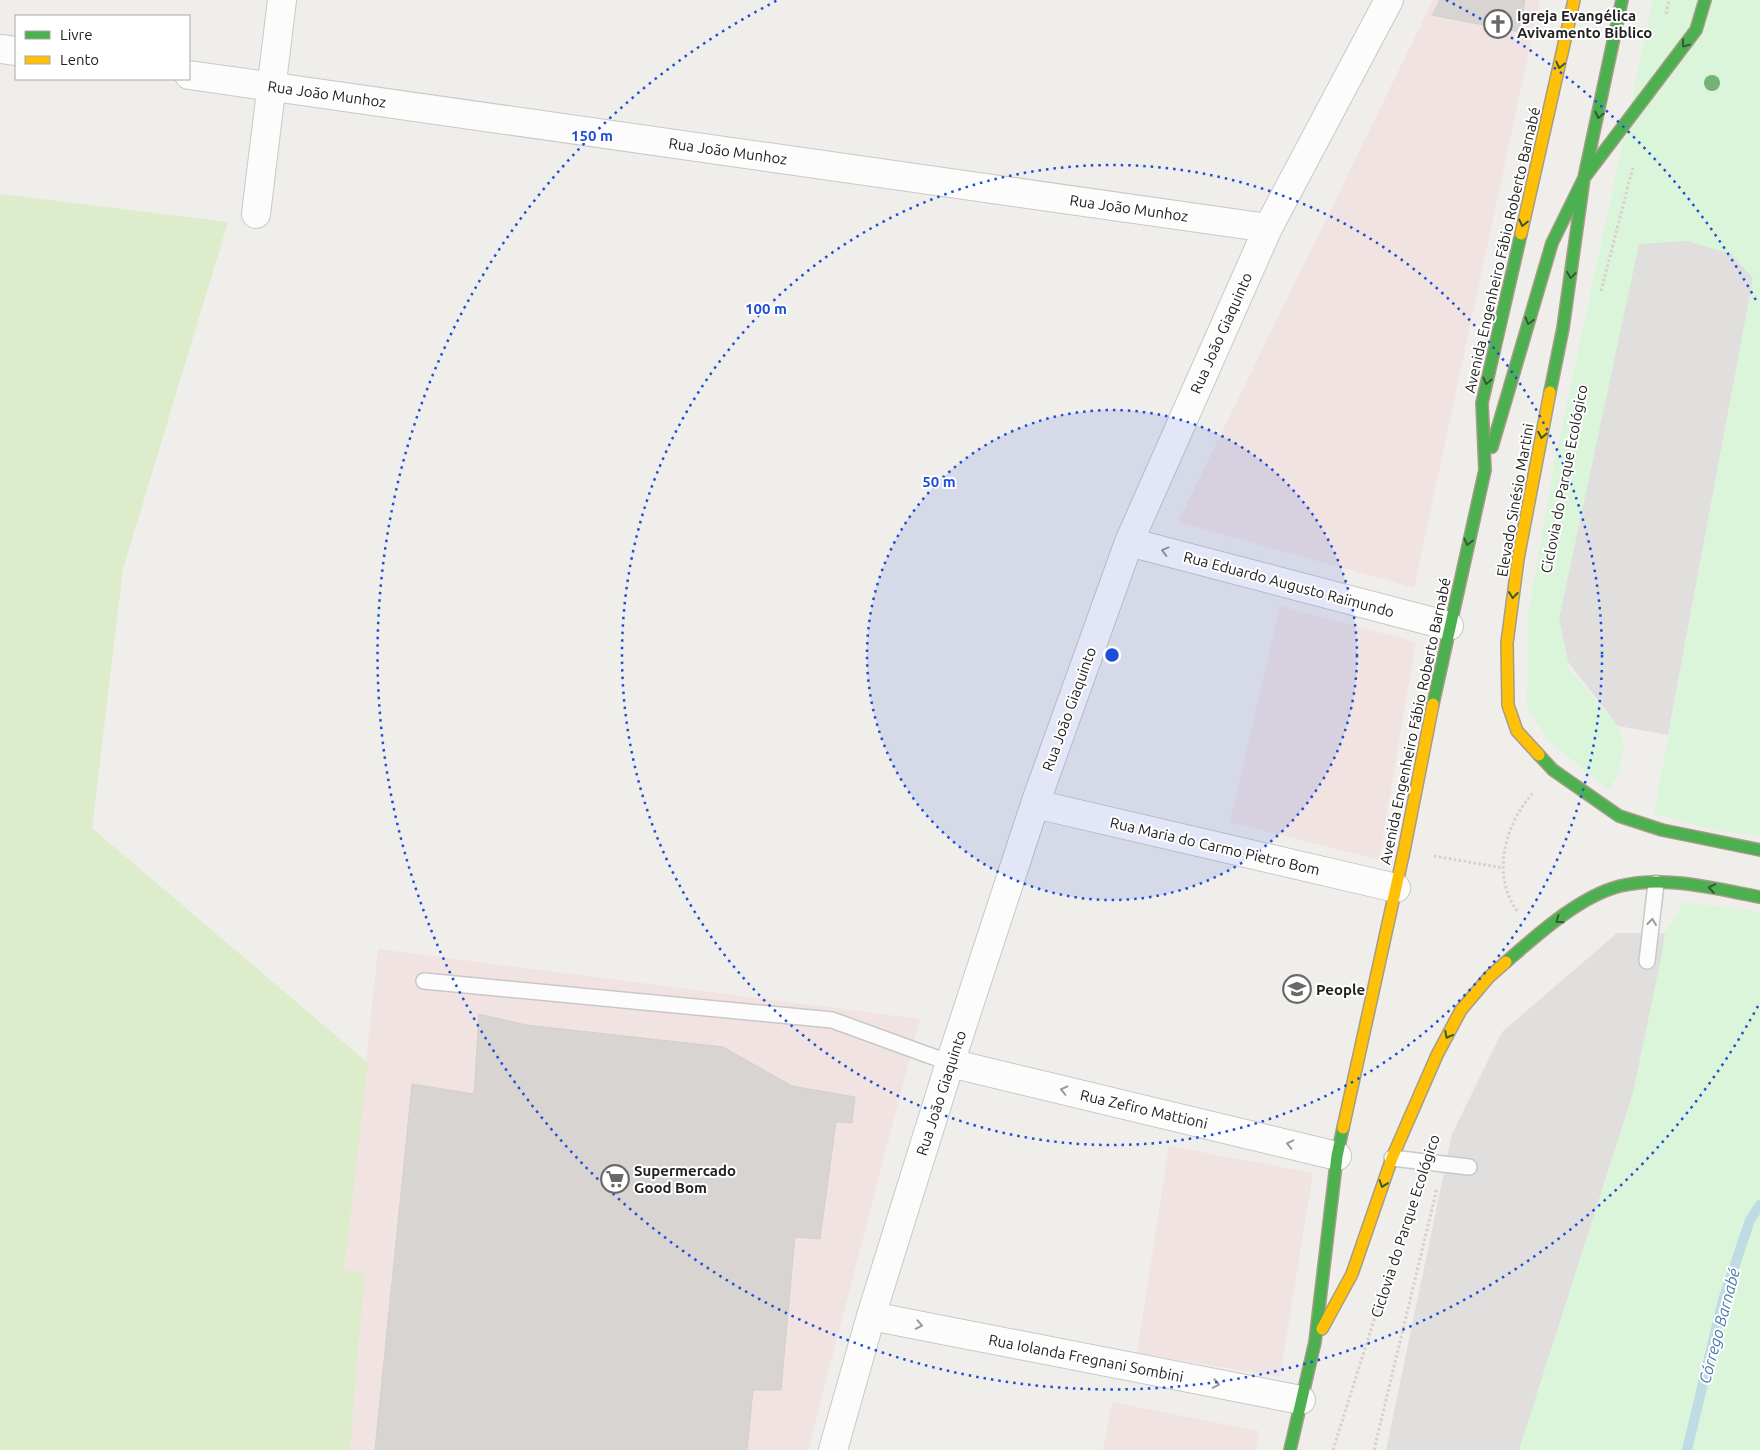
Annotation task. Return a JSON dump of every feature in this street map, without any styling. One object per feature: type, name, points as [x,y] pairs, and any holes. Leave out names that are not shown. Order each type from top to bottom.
[{"type":"main road","name":"Avenida Engenheiro Fábio Roberto Barnabé","points":[[1290,1450],[1315,1342],[1338,1156],[1404,851],[1449,626],[1485,470],[1482,404],[1574,0]]},
{"type":"main road","name":"Elevado Sinésio Martini","points":[[1622,0],[1584,178],[1564,328],[1518,559],[1507,643],[1508,705],[1517,731],[1553,770],[1619,816],[1662,830],[1760,850]]},
{"type":"main road","points":[[1485,470],[1552,243],[1584,178],[1696,30],[1705,0]]},
{"type":"main road","points":[[1315,1342],[1352,1274],[1392,1158],[1437,1055],[1461,1010],[1489,977],[1535,936],[1590,898],[1620,886],[1656,883],[1697,885],[1760,896]]},
{"type":"street","points":[[256,214],[282,0]]},
{"type":"street","name":"Rua João Giaquinto","points":[[833,1450],[871,1316],[950,1063],[1035,804],[1129,542],[1268,228],[1389,0]]},
{"type":"street","points":[[0,49],[15,51]]},
{"type":"street","name":"Rua João Munhoz","points":[[190,75],[1268,228]]},
{"type":"street","name":"Rua Eduardo Augusto Raimundo","points":[[1129,542],[1449,626]]},
{"type":"street","name":"Rua Maria do Carmo Pietro Bom","points":[[1035,804],[1396,888]]},
{"type":"street","name":"Rua Zefiro Mattioni","points":[[950,1063],[1338,1156]]},
{"type":"street","name":"Rua Iolanda Fregnani Sombini","points":[[871,1316],[1301,1400]]},
{"type":"lane","points":[[1647,961],[1656,883]]},
{"type":"lane","points":[[424,981],[832,1020],[950,1063]]},
{"type":"lane","points":[[1392,1158],[1469,1167]]},
{"type":"path","points":[[1665,19],[1669,0]]},
{"type":"path","points":[[1601,292],[1635,159]]},
{"type":"path","points":[[1535,936],[1510,901],[1503,868],[1505,840],[1523,804],[1553,770]]},
{"type":"path","points":[[1404,851],[1503,868]]},
{"type":"path","points":[[1374,1450],[1442,1164]]},
{"type":"path","name":"Ciclovia do Parque Ecológico","points":[[1333,1450],[1397,1245]]},
{"type":"shaded area","points":[[1433,0],[1540,0],[1414,588],[1178,522]]},
{"type":"shaded area","points":[[1687,241],[1731,254],[1753,278],[1668,735],[1618,726],[1568,662],[1559,619],[1639,244]]},
{"type":"shaded area","points":[[1280,606],[1416,642],[1379,860],[1230,822]]},
{"type":"shaded area","points":[[1617,933],[1665,933],[1633,1093],[1519,1450],[1386,1450],[1452,1134],[1502,1032]]},
{"type":"shaded area","name":"Supermercado Good Bom","points":[[378,949],[920,1019],[808,1450],[350,1450],[365,1273],[344,1271]]},
{"type":"shaded area","points":[[1169,1146],[1313,1173],[1280,1377],[1137,1353]]},
{"type":"shaded area","points":[[1112,1402],[1259,1431],[1256,1450],[1103,1450]]},
{"type":"green space","points":[[1653,0],[1760,0],[1760,836],[1722,831],[1654,814],[1753,278],[1559,619],[1569,669],[1618,726],[1624,745],[1620,769],[1609,790],[1548,740],[1527,706],[1528,616],[1554,464]]},
{"type":"green space","points":[[0,194],[228,222],[123,569],[92,828],[368,1063],[344,1270],[365,1273],[350,1450],[0,1450]]},
{"type":"green space","points":[[1684,902],[1760,912],[1760,1450],[1519,1450],[1633,1093],[1665,933]]},
{"type":"building","name":"Igreja Evangélica Avivamento Biblico","points":[[1440,0],[1525,0],[1520,32],[1432,15]]},
{"type":"building","name":"Supermercado Good Bom","points":[[479,1014],[526,1025],[723,1047],[792,1086],[855,1097],[852,1123],[836,1122],[820,1239],[795,1237],[781,1390],[753,1390],[747,1450],[375,1450],[412,1084],[474,1094]]},
{"type":"waterway","name":"Córrego Barnabé","points":[[1687,1450],[1723,1300],[1750,1220],[1760,1205]]},
{"type":"traffic: fast","points":[[1550,392],[1563,328],[1584,178],[1622,0]]},
{"type":"traffic: fast","points":[[1492,447],[1552,243],[1584,178],[1696,30],[1705,0]]},
{"type":"traffic: fast","points":[[1433,704],[1485,470],[1482,403],[1521,234]]},
{"type":"traffic: fast","points":[[1539,755],[1553,770],[1619,816],[1662,830],[1760,850]]},
{"type":"traffic: fast","points":[[1506,962],[1575,907],[1590,898],[1620,886],[1655,882],[1690,884],[1760,897]]},
{"type":"traffic: fast","points":[[1290,1450],[1315,1342],[1337,1156],[1343,1128]]},
{"type":"traffic: slow","points":[[1521,234],[1574,0]]},
{"type":"traffic: slow","points":[[1539,755],[1517,731],[1508,705],[1507,643],[1518,559],[1550,392]]},
{"type":"traffic: slow","points":[[1343,1128],[1404,851],[1433,704]]},
{"type":"traffic: slow","points":[[1322,1329],[1352,1274],[1392,1158],[1437,1055],[1461,1010],[1489,977],[1506,962]]},
{"type":"place","name":"Igreja Evangélica Avivamento Biblico","points":[[1498,24]]},
{"type":"place","name":"People","points":[[1297,989]]},
{"type":"place","name":"Supermercado Good Bom","points":[[615,1179]]}]
